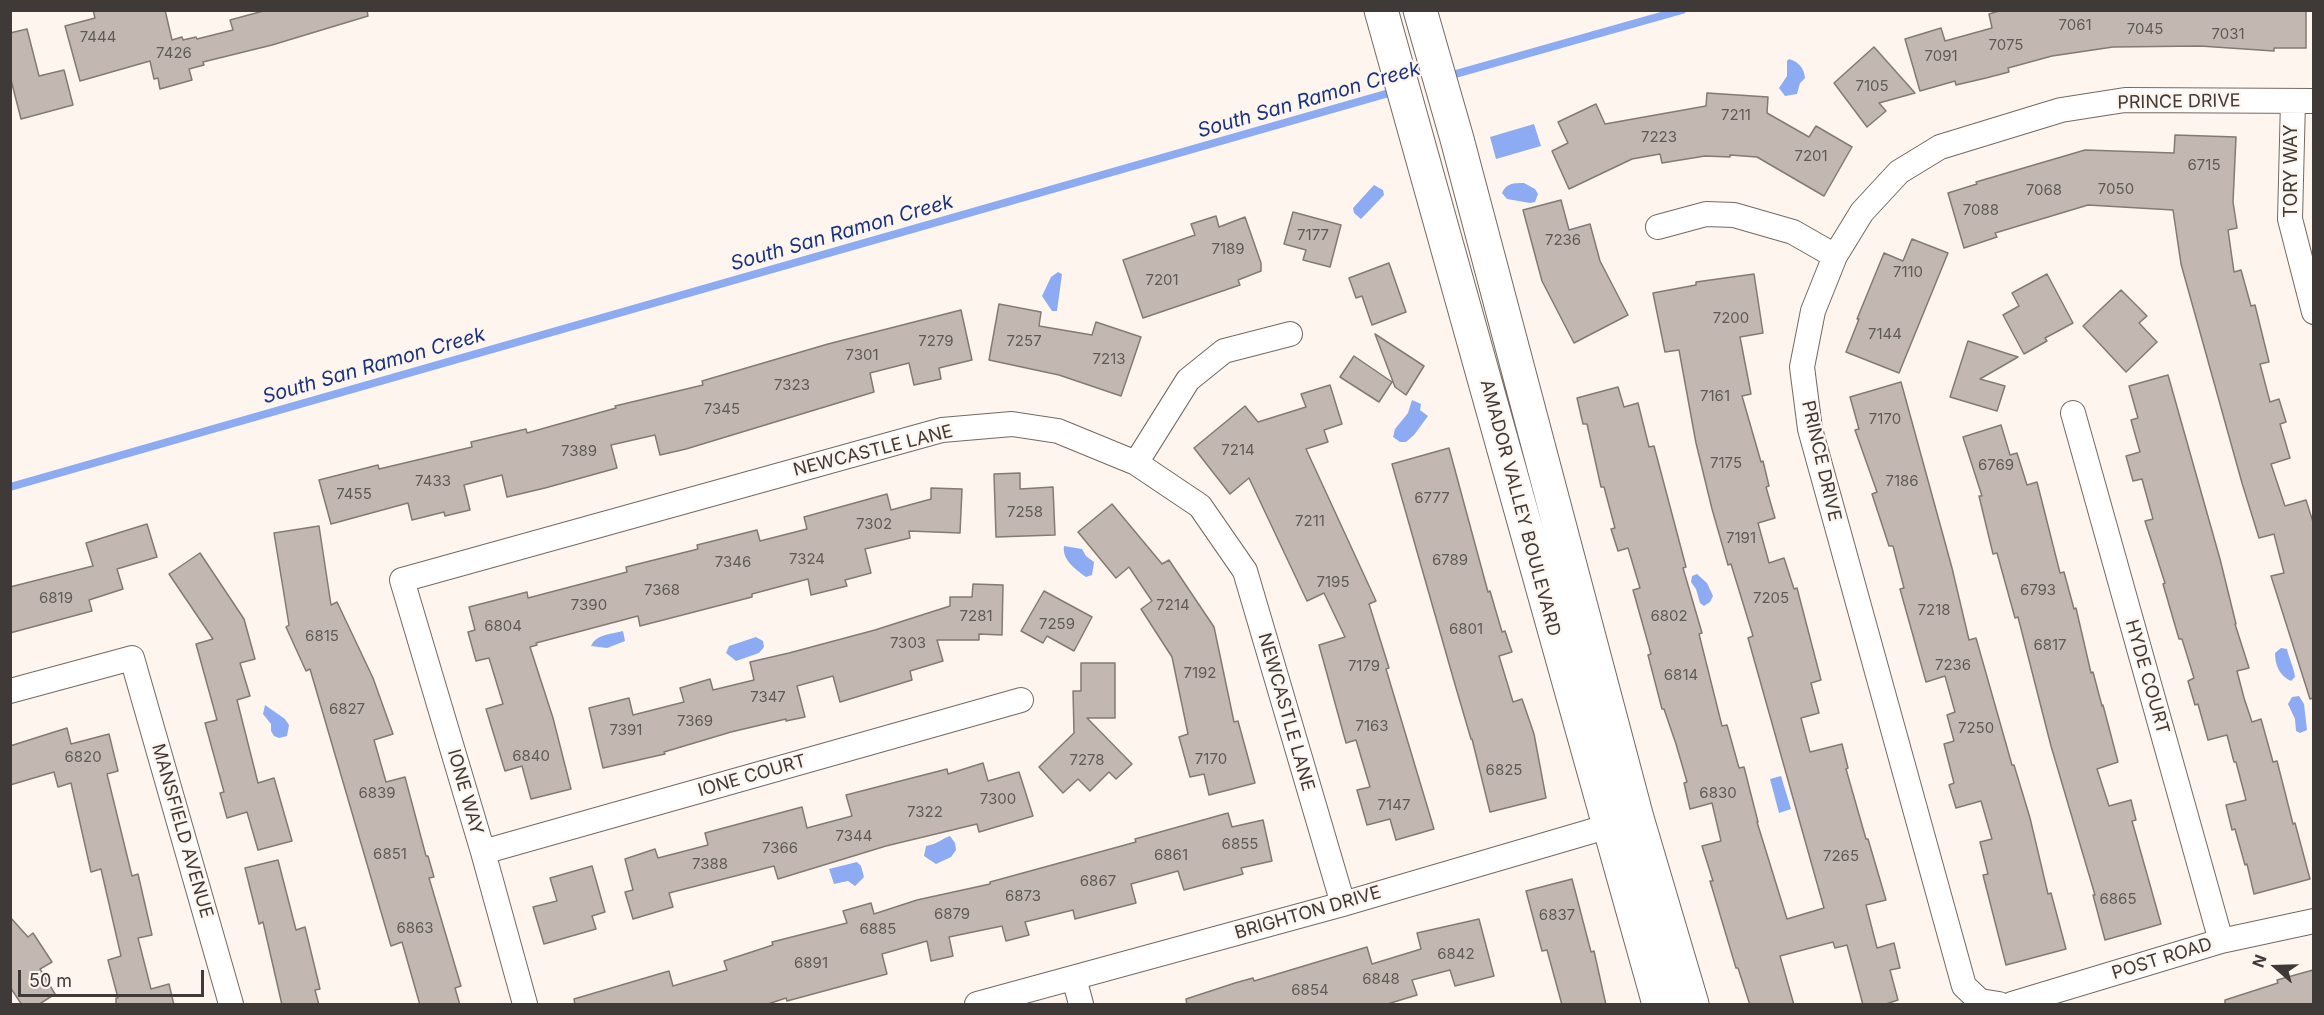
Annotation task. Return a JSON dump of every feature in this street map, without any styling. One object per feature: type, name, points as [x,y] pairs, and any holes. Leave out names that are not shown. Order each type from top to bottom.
[{"type":"street","name":"AMADOR VALLEY BOULEVARD","points":[[1381,10],[1622,822]]},
{"type":"street","name":"AMADOR VALLEY BOULEVARD","points":[[1423,20],[1457,139],[1622,822],[1659,1005]]},
{"type":"street","name":"PRINCE DRIVE","points":[[1990,1003],[1964,986],[1810,429],[1802,368],[1813,310],[1835,256],[1862,212],[1899,172],[1940,147],[2061,110],[2125,100],[2303,101]]},
{"type":"street","name":"TORY WAY","points":[[2303,101],[2290,219],[2313,312]]},
{"type":"street","points":[[1421,149],[1457,139]]},
{"type":"street","points":[[1658,227],[1706,213],[1734,215],[1793,232],[1835,256]]},
{"type":"street","points":[[1136,463],[1188,380],[1224,351],[1290,334]]},
{"type":"street","name":"HYDE COURT","points":[[2073,413],[2221,941]]},
{"type":"street","name":"NEWCASTLE LANE","points":[[402,580],[942,430],[1012,424],[1058,431],[1136,463],[1200,506],[1245,571],[1343,904]]},
{"type":"street","name":"IONE WAY","points":[[402,580],[483,852],[525,1005]]},
{"type":"street","name":"MANSFIELD AVENUE","points":[[10,691],[132,658],[231,1005]]},
{"type":"street","name":"IONE COURT","points":[[483,852],[1021,700]]},
{"type":"street","points":[[1622,822],[1627,840],[1636,857],[1670,980],[1689,996]]},
{"type":"street","name":"BRIGHTON DRIVE","points":[[977,1005],[1343,904],[1622,822]]},
{"type":"street","name":"POST ROAD","points":[[2012,1005],[2221,941],[2313,921]]},
{"type":"street","points":[[1074,978],[1081,1005]]},
{"type":"water","points":[[1789,59],[1800,66],[1805,78],[1800,83],[1797,94],[1785,96],[1779,88],[1787,76]]},
{"type":"water","points":[[1534,124],[1541,146],[1496,159],[1490,137]]},
{"type":"water","points":[[1524,183],[1535,189],[1538,194],[1535,202],[1507,199],[1502,193],[1508,185]]},
{"type":"water","points":[[1374,185],[1383,190],[1384,195],[1361,219],[1354,213],[1353,208]]},
{"type":"water","points":[[1058,272],[1062,274],[1057,311],[1052,311],[1042,296],[1051,277]]},
{"type":"water","points":[[1412,400],[1421,404],[1420,410],[1428,416],[1414,435],[1406,442],[1400,442],[1393,437],[1395,429],[1408,413]]},
{"type":"water","points":[[1064,546],[1082,549],[1086,556],[1094,562],[1092,575],[1086,577],[1070,564],[1065,556]]},
{"type":"water","points":[[1697,574],[1707,583],[1713,596],[1704,606],[1700,603],[1696,589],[1691,582],[1692,576]]},
{"type":"water","points":[[623,631],[625,641],[607,648],[591,646],[600,637]]},
{"type":"water","points":[[756,637],[763,641],[764,647],[759,653],[736,661],[726,653],[729,646]]},
{"type":"water","points":[[2281,648],[2287,649],[2293,667],[2295,677],[2291,681],[2283,676],[2277,665],[2275,653]]},
{"type":"water","points":[[2299,696],[2304,704],[2307,730],[2300,733],[2296,731],[2295,719],[2288,704],[2292,697]]},
{"type":"water","points":[[265,705],[285,719],[289,725],[287,736],[279,738],[274,736],[271,724],[263,714]]},
{"type":"water","points":[[1781,776],[1791,809],[1779,813],[1770,779]]},
{"type":"water","points":[[950,836],[955,843],[956,850],[951,857],[936,864],[924,856],[926,846]]},
{"type":"water","points":[[857,862],[861,866],[864,877],[855,886],[848,881],[834,884],[829,869]]},
{"type":"building","points":[[93,10],[165,10],[172,40],[182,37],[183,40],[196,37],[197,39],[233,30],[230,20],[267,10],[367,10],[368,16],[272,45],[203,62],[204,65],[189,69],[192,80],[160,89],[158,78],[154,79],[150,61],[80,81],[65,26],[95,18]]},
{"type":"building","points":[[2002,10],[2306,10],[2306,48],[2274,48],[2274,51],[2200,46],[2113,47],[2052,56],[2008,68],[2009,72],[1956,85],[1955,81],[1920,91],[1905,39],[1941,28],[1945,41],[1992,28],[1989,14]]},
{"type":"building","points":[[27,29],[39,76],[64,70],[73,105],[21,119],[10,76],[10,33]]},
{"type":"building","points":[[1874,47],[1915,93],[1879,103],[1886,111],[1867,127],[1834,83]]},
{"type":"building","points":[[1707,93],[1768,97],[1767,113],[1809,137],[1816,126],[1852,147],[1824,196],[1757,157],[1730,155],[1730,157],[1705,156],[1662,163],[1660,154],[1632,159],[1569,189],[1552,151],[1568,143],[1558,122],[1596,104],[1605,124],[1706,106]]},
{"type":"building","points":[[2175,135],[2236,137],[2233,202],[2237,228],[2228,230],[2234,272],[2241,270],[2251,306],[2255,305],[2269,362],[2260,364],[2270,402],[2279,399],[2286,422],[2280,424],[2290,458],[2271,464],[2285,506],[2306,500],[2313,522],[2313,698],[2310,699],[2271,576],[2284,573],[2274,534],[2259,538],[2181,264],[2173,210],[2088,205],[1995,233],[1997,237],[1964,248],[1948,193],[1977,184],[1976,182],[2085,150],[2174,153]]},
{"type":"building","points":[[1561,200],[1569,230],[1590,224],[1600,261],[1628,315],[1574,343],[1542,281],[1523,210]]},
{"type":"building","points":[[1293,212],[1341,225],[1330,267],[1303,260],[1306,250],[1284,244]]},
{"type":"building","points":[[1216,216],[1219,227],[1245,217],[1261,263],[1261,271],[1238,280],[1240,285],[1143,318],[1123,260],[1195,235],[1191,224]]},
{"type":"building","points":[[1912,239],[1948,253],[1899,373],[1846,352],[1884,253],[1903,261]]},
{"type":"building","points":[[1389,263],[1406,312],[1372,325],[1362,296],[1356,298],[1349,278]]},
{"type":"building","points":[[1754,274],[1763,333],[1740,337],[1751,394],[1742,396],[1761,462],[1763,461],[1769,486],[1766,487],[1775,518],[1758,523],[1769,563],[1784,558],[1794,589],[1797,588],[1821,680],[1811,683],[1819,713],[1801,718],[1810,752],[1842,744],[1848,768],[1846,769],[1886,900],[1866,905],[1877,948],[1894,943],[1900,968],[1890,970],[1898,1000],[1883,1005],[1863,1005],[1847,945],[1835,948],[1833,942],[1780,956],[1794,1005],[1750,1005],[1738,968],[1736,968],[1702,846],[1721,841],[1712,803],[1690,809],[1684,783],[1687,782],[1676,744],[1664,709],[1662,709],[1648,655],[1651,654],[1633,590],[1640,588],[1628,548],[1618,551],[1611,529],[1615,528],[1604,487],[1601,487],[1587,424],[1583,424],[1577,398],[1618,387],[1624,407],[1638,403],[1649,447],[1654,446],[1686,567],[1683,568],[1702,633],[1699,634],[1722,726],[1727,725],[1739,768],[1744,767],[1757,822],[1787,919],[1824,908],[1748,638],[1753,636],[1731,564],[1728,565],[1712,509],[1696,443],[1679,350],[1665,352],[1653,293],[1696,285],[1696,282]]},
{"type":"building","points":[[2047,274],[2073,323],[2045,338],[2047,341],[2024,354],[2003,315],[2019,306],[2012,293]]},
{"type":"building","points":[[2121,290],[2147,316],[2139,323],[2157,342],[2126,372],[2083,326]]},
{"type":"building","points":[[999,304],[1041,312],[1039,326],[1092,335],[1096,322],[1141,337],[1121,396],[1059,375],[989,360]]},
{"type":"building","points":[[961,310],[972,360],[939,368],[941,379],[914,385],[909,363],[870,373],[874,392],[686,449],[660,455],[655,435],[611,445],[617,468],[545,488],[507,497],[502,475],[464,485],[470,510],[445,516],[444,512],[412,520],[408,503],[331,524],[319,480],[378,465],[379,469],[472,447],[471,442],[526,429],[527,433],[616,408],[615,406],[703,385],[702,381],[828,344]]},
{"type":"building","points":[[1375,334],[1424,366],[1406,395],[1395,387]]},
{"type":"building","points":[[1968,341],[2018,357],[1980,379],[2005,386],[1997,411],[1950,397]]},
{"type":"building","points":[[1354,356],[1392,382],[1379,402],[1340,377]]},
{"type":"building","points":[[2168,375],[2249,668],[2237,671],[2244,698],[2252,722],[2261,719],[2273,762],[2277,761],[2310,879],[2254,894],[2247,864],[2245,865],[2235,829],[2232,830],[2226,805],[2246,800],[2236,762],[2234,762],[2227,735],[2208,740],[2198,704],[2195,705],[2188,681],[2194,678],[2182,639],[2179,639],[2163,584],[2165,583],[2145,521],[2153,519],[2142,479],[2133,481],[2126,456],[2140,452],[2131,420],[2138,418],[2129,386]]},
{"type":"building","points":[[1901,382],[1952,568],[1969,640],[1976,638],[2012,765],[2014,765],[2030,818],[2048,894],[2051,893],[2066,949],[2006,965],[1983,875],[1988,874],[1980,842],[1992,839],[1981,801],[1956,808],[1949,785],[1954,783],[1944,744],[1954,741],[1947,715],[1955,712],[1945,676],[1926,682],[1900,589],[1904,588],[1893,546],[1889,546],[1872,494],[1877,492],[1855,430],[1859,429],[1850,397]]},
{"type":"building","points":[[1330,385],[1342,424],[1324,430],[1328,442],[1306,449],[1376,601],[1369,604],[1434,829],[1396,840],[1390,819],[1367,825],[1357,790],[1370,787],[1356,740],[1346,743],[1319,645],[1345,637],[1324,593],[1307,601],[1249,478],[1230,494],[1194,448],[1245,406],[1258,422],[1306,407],[1301,394]]},
{"type":"building","points":[[2001,425],[2010,455],[2017,453],[2027,485],[2037,482],[2060,573],[2064,572],[2074,609],[2076,608],[2091,673],[2093,672],[2118,762],[2097,769],[2109,806],[2131,800],[2136,820],[2132,821],[2161,924],[2105,940],[2093,895],[2095,895],[2051,746],[2018,617],[2015,618],[1997,553],[1993,554],[1979,496],[1982,496],[1963,437]]},
{"type":"building","points":[[1449,448],[1488,592],[1490,591],[1502,632],[1505,631],[1512,652],[1499,656],[1513,702],[1522,699],[1534,734],[1546,798],[1490,812],[1472,739],[1392,464]]},
{"type":"building","points":[[1020,473],[1020,489],[1053,487],[1055,535],[996,537],[994,474]]},
{"type":"building","points":[[931,488],[962,489],[960,533],[909,531],[910,538],[865,549],[871,573],[845,580],[847,586],[811,595],[808,579],[752,594],[752,597],[640,626],[638,616],[536,643],[537,645],[530,647],[553,718],[571,789],[531,799],[522,766],[505,771],[486,709],[503,704],[489,658],[476,661],[468,632],[475,630],[469,607],[527,592],[528,598],[627,572],[626,567],[698,549],[697,545],[757,530],[760,541],[807,529],[804,517],[887,494],[891,510],[931,499]]},
{"type":"building","points":[[1112,504],[1162,564],[1169,560],[1214,627],[1234,722],[1238,721],[1255,783],[1209,795],[1204,774],[1190,777],[1179,737],[1188,734],[1172,657],[1141,609],[1152,601],[1129,567],[1116,578],[1078,532]]},
{"type":"building","points":[[147,524],[157,557],[117,569],[123,589],[89,600],[92,611],[10,633],[10,587],[93,566],[86,543]]},
{"type":"building","points":[[319,526],[331,605],[337,602],[373,678],[393,734],[374,740],[386,782],[405,777],[426,856],[428,856],[434,877],[429,878],[461,986],[455,988],[460,1005],[420,1005],[402,942],[391,946],[310,669],[306,671],[286,627],[289,625],[274,533]]},
{"type":"building","points":[[200,553],[244,619],[255,659],[240,663],[250,696],[237,700],[258,783],[274,778],[292,841],[258,850],[247,812],[227,818],[220,793],[224,792],[205,723],[217,720],[196,644],[213,639],[169,574]]},
{"type":"building","points":[[973,584],[1003,585],[1002,635],[979,634],[979,640],[937,640],[943,661],[910,671],[912,680],[840,702],[833,676],[797,686],[805,717],[786,721],[786,719],[731,732],[664,752],[665,754],[603,768],[589,708],[629,698],[633,715],[684,702],[680,688],[710,679],[713,690],[754,680],[750,662],[875,630],[950,606],[950,597],[972,597]]},
{"type":"building","points":[[1044,591],[1092,617],[1074,651],[1047,636],[1043,643],[1021,631]]},
{"type":"building","points":[[1081,663],[1115,663],[1115,718],[1087,718],[1132,764],[1116,779],[1109,772],[1090,791],[1078,779],[1063,793],[1039,767],[1074,733],[1073,691],[1081,691]]},
{"type":"building","points":[[67,728],[71,744],[109,734],[118,771],[107,774],[132,876],[138,874],[152,935],[138,938],[151,989],[169,984],[174,1005],[116,1005],[116,998],[118,998],[108,960],[121,956],[101,869],[91,872],[71,783],[58,787],[54,772],[10,785],[10,746]]},
{"type":"building","points":[[983,763],[988,781],[1019,772],[1033,816],[979,832],[977,824],[886,846],[778,879],[774,866],[669,893],[673,907],[633,919],[625,892],[633,890],[625,859],[655,849],[658,858],[708,845],[705,833],[802,807],[807,828],[852,816],[846,795],[947,769],[948,774]]},
{"type":"building","points":[[1228,813],[1232,827],[1263,820],[1272,861],[1241,868],[1243,874],[1184,890],[1178,871],[1131,884],[1136,903],[1075,919],[1073,910],[1025,922],[1029,935],[1006,941],[1002,926],[949,937],[953,956],[931,961],[927,941],[882,954],[887,974],[787,1001],[786,998],[765,1005],[575,1005],[574,999],[669,971],[673,986],[727,970],[724,961],[773,945],[772,942],[847,923],[843,911],[871,903],[874,914],[917,900],[990,884],[990,882],[1136,842],[1135,839]]},
{"type":"building","points":[[278,860],[296,930],[305,927],[320,989],[315,990],[319,1005],[282,1005],[263,922],[259,924],[245,868]]},
{"type":"building","points":[[592,866],[605,912],[592,916],[596,929],[544,944],[533,907],[557,901],[550,878]]},
{"type":"building","points":[[1572,879],[1591,952],[1594,951],[1606,1005],[1562,1005],[1547,950],[1542,951],[1526,891]]},
{"type":"building","points":[[10,917],[28,937],[33,933],[52,962],[40,969],[55,994],[38,1005],[22,1005],[10,987]]},
{"type":"building","points":[[1479,919],[1494,976],[1455,986],[1450,970],[1412,980],[1417,995],[1384,1005],[1187,1005],[1186,999],[1235,983],[1253,978],[1254,981],[1367,947],[1372,964],[1421,949],[1417,933]]},
{"type":"building","points":[[2313,970],[2313,1005],[2225,1005],[2225,1000],[2278,983],[2277,980]]},
{"type":"waterway","name":"South San Ramon Creek","points":[[1445,77],[1682,10]]},
{"type":"waterway","name":"South San Ramon Creek","points":[[10,487],[1396,91]]}]
